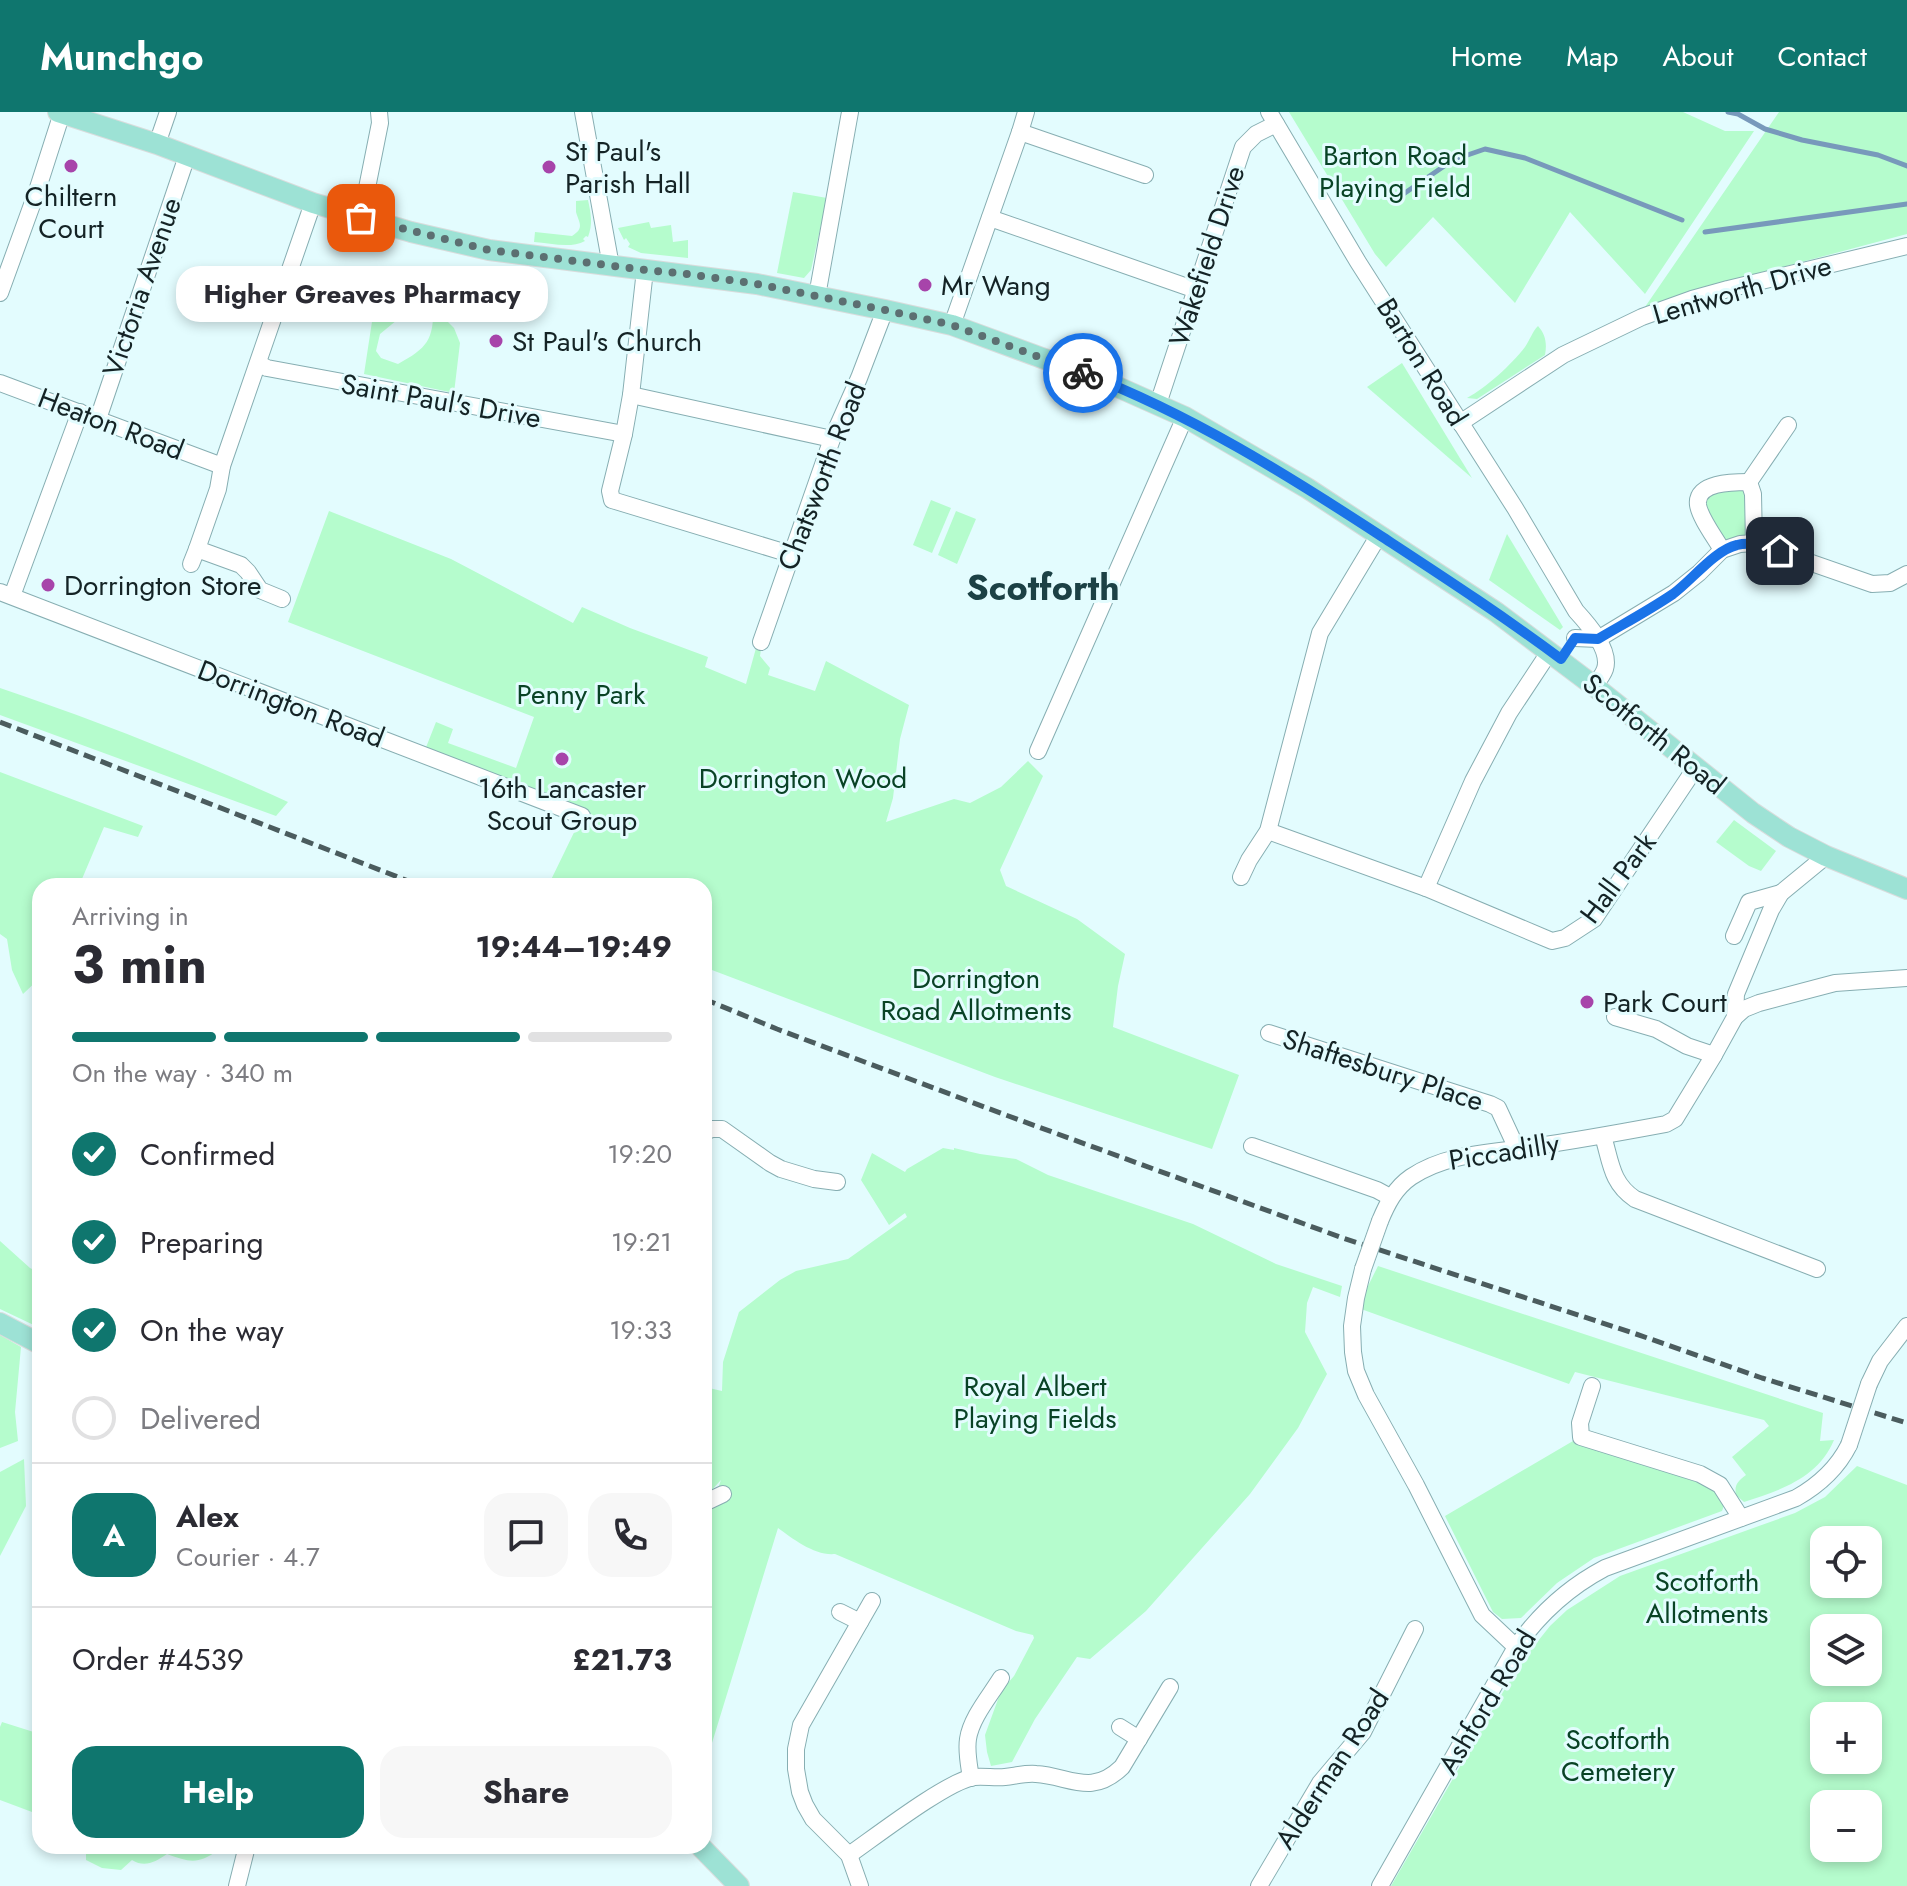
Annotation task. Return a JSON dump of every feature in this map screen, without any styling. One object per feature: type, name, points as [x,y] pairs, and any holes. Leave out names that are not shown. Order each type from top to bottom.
[{"type":"main road","name":"Scotforth Road","points":[[60,112],[361,218],[489,250],[729,280],[885,310],[952,325],[1102,380],[1185,417],[1278,470],[1473,596],[1555,655],[1753,813],[1789,837],[1826,856],[1907,889]]},
{"type":"main road","points":[[0,1323],[32,1340]]},
{"type":"main road","points":[[708,1854],[739,1886]]},
{"type":"street","points":[[0,293],[37,191],[60,112]]},
{"type":"street","points":[[157,144],[168,112]]},
{"type":"street","points":[[361,218],[380,123],[379,112]]},
{"type":"street","points":[[583,112],[611,266]]},
{"type":"street","points":[[817,296],[850,112]]},
{"type":"street","points":[[952,325],[1026,112]]},
{"type":"street","name":"Wakefield Drive","points":[[1158,404],[1243,147],[1272,118]]},
{"type":"street","name":"Barton Road","points":[[1272,118],[1576,611],[1598,639]]},
{"type":"street","points":[[1020,132],[1145,175]]},
{"type":"street","name":"Victoria Avenue","points":[[98,419],[187,156]]},
{"type":"street","points":[[282,599],[260,590],[241,565],[194,556],[313,203]]},
{"type":"street","points":[[990,218],[1196,290]]},
{"type":"street","name":"Lentworth Drive","points":[[1460,423],[1563,355],[1642,317],[1728,289],[1907,246]]},
{"type":"street","points":[[645,270],[631,395],[610,491],[612,500],[790,554]]},
{"type":"street","name":"Chatsworth Road","points":[[761,642],[832,439],[885,310]]},
{"type":"street","name":"Saint Paul's Drive","points":[[259,364],[362,387],[624,434]]},
{"type":"street","name":"Heaton Road","points":[[0,383],[222,466]]},
{"type":"street","points":[[631,395],[832,439]]},
{"type":"street","points":[[6,594],[80,412]]},
{"type":"street","points":[[1038,751],[1185,417]]},
{"type":"street","points":[[1749,482],[1788,425]]},
{"type":"street","points":[[1749,482],[1753,494],[1754,543]]},
{"type":"street","points":[[1722,550],[1700,512],[1699,496],[1703,490],[1717,485],[1749,482]]},
{"type":"street","points":[[1241,877],[1268,831],[1320,633],[1379,535]]},
{"type":"street","points":[[1426,888],[1473,781],[1509,713],[1555,655],[1575,638],[1598,639],[1674,593],[1722,550],[1740,544],[1754,543],[1872,584],[1890,583],[1907,574]]},
{"type":"street","name":"Dorrington Road","points":[[6,594],[582,816]]},
{"type":"street","points":[[1575,638],[1576,611]]},
{"type":"street","points":[[1594,686],[1605,670],[1606,662],[1598,639]]},
{"type":"street","name":"Hall Park","points":[[1268,831],[1426,888],[1552,941],[1565,938],[1594,919],[1696,767]]},
{"type":"street","name":"Piccadilly","points":[[1516,1647],[1482,1615],[1356,1371],[1352,1326],[1356,1298],[1380,1221],[1390,1197],[1409,1178],[1435,1164],[1462,1156],[1603,1136],[1666,1124],[1675,1119],[1735,1017],[1736,994],[1771,910],[1781,893],[1826,856]]},
{"type":"street","points":[[1734,936],[1749,902],[1781,893]]},
{"type":"street","points":[[1735,1017],[1759,1003],[1835,983],[1907,978]]},
{"type":"street","points":[[1615,1017],[1656,1029],[1687,1046],[1714,1055]]},
{"type":"street","name":"Shaftesbury Place","points":[[1269,1033],[1490,1104],[1498,1108],[1517,1149]]},
{"type":"street","points":[[712,1129],[722,1129],[781,1169],[837,1182]]},
{"type":"street","points":[[1603,1136],[1616,1180],[1623,1191],[1635,1199],[1817,1269]]},
{"type":"street","points":[[1252,1146],[1390,1197]]},
{"type":"street","name":"Ashford Road","points":[[1380,1886],[1516,1647],[1542,1614],[1592,1575],[1624,1560],[1796,1498],[1820,1482],[1849,1445],[1880,1361],[1907,1326]]},
{"type":"street","points":[[1592,1386],[1580,1423],[1581,1437],[1700,1474],[1720,1485],[1741,1518]]},
{"type":"street","points":[[712,1499],[723,1494]]},
{"type":"street","points":[[860,1886],[849,1855],[813,1819],[805,1805],[796,1769],[796,1749],[801,1725],[872,1601]]},
{"type":"street","points":[[840,1612],[860,1622]]},
{"type":"street","name":"Alderman Road","points":[[1259,1886],[1320,1783],[1363,1732],[1411,1656],[1415,1629]]},
{"type":"street","points":[[971,1778],[968,1737],[1001,1678]]},
{"type":"street","points":[[849,1855],[943,1791],[971,1778],[1027,1773],[1079,1783],[1100,1782],[1112,1776],[1122,1767],[1170,1687]]},
{"type":"street","points":[[1120,1727],[1139,1739]]},
{"type":"street","points":[[237,1886],[245,1854]]},
{"type":"green space","name":"Barton Road Playing Field","points":[[1289,112],[1683,112],[1725,131],[1754,131],[1645,294],[1570,212],[1515,303],[1433,217],[1386,267],[1375,254]]},
{"type":"green space","points":[[1779,112],[1907,112],[1907,234],[1645,307]]},
{"type":"green space","points":[[793,192],[827,198],[811,270],[804,278],[777,273]]},
{"type":"green space","points":[[588,200],[591,223],[588,237],[583,239],[585,241],[567,245],[534,242],[535,232],[572,236],[576,233],[580,225],[576,201]]},
{"type":"green space","points":[[649,222],[651,228],[671,225],[673,242],[688,240],[688,258],[641,253],[628,247],[630,244],[618,228]]},
{"type":"green space","points":[[387,299],[400,306],[397,320],[380,334],[376,351],[381,358],[398,364],[416,353],[430,335],[433,307],[454,328],[460,343],[454,393],[364,374],[373,315]]},
{"type":"green space","points":[[1538,326],[1545,340],[1545,355],[1477,399],[1467,398],[1513,361]]},
{"type":"green space","points":[[1402,363],[1472,478],[1367,387]]},
{"type":"green space","points":[[1741,487],[1745,490],[1747,534],[1731,543],[1713,524],[1706,498],[1713,493]]},
{"type":"green space","points":[[931,500],[951,508],[932,553],[913,545]]},
{"type":"green space","points":[[329,511],[451,559],[573,623],[582,607],[708,657],[705,667],[746,684],[758,641],[762,643],[760,656],[770,668],[768,675],[815,691],[826,661],[909,705],[886,822],[954,799],[970,803],[1001,787],[1028,761],[1043,776],[1000,870],[1006,886],[1077,919],[1125,954],[1113,1027],[1239,1075],[1212,1149],[995,1077],[712,970],[712,878],[552,878],[582,816],[423,755],[436,722],[453,729],[448,743],[516,768],[534,717],[288,622]]},
{"type":"green space","points":[[956,511],[976,519],[957,564],[938,555]]},
{"type":"green space","points":[[1507,534],[1563,627],[1560,630],[1489,580]]},
{"type":"green space","points":[[0,688],[146,741],[288,802],[276,816],[0,715]]},
{"type":"green space","points":[[0,772],[143,826],[138,837],[104,827],[82,878],[32,878],[32,986],[23,994],[12,970],[7,939],[0,934]]},
{"type":"green space","points":[[1734,820],[1776,851],[1761,871],[1716,842]]},
{"type":"green space","name":"Royal Albert Playing Fields","points":[[943,1148],[1016,1159],[1048,1175],[1193,1224],[1276,1264],[1342,1286],[1340,1297],[1313,1287],[1307,1303],[1305,1332],[1327,1374],[1298,1428],[1250,1494],[1146,1611],[1090,1659],[1077,1657],[1035,1719],[1012,1762],[991,1766],[985,1735],[1001,1691],[1014,1676],[1033,1635],[1016,1631],[835,1554],[812,1550],[778,1528],[712,1743],[712,1505],[721,1480],[712,1490],[712,1389],[722,1391],[723,1362],[739,1312],[780,1280],[796,1271],[848,1259],[907,1217],[905,1213],[889,1225],[861,1180],[872,1153],[905,1172]]},
{"type":"green space","points":[[0,1241],[32,1269],[32,1324],[0,1309]]},
{"type":"green space","points":[[1378,1266],[1823,1413],[1820,1441],[1834,1440],[1818,1464],[1797,1481],[1744,1502],[1736,1495],[1736,1488],[1746,1475],[1732,1457],[1769,1426],[1764,1420],[1575,1372],[1569,1384],[1361,1309],[1365,1292]]},
{"type":"green space","points":[[0,1335],[21,1347],[15,1412],[18,1441],[0,1448]]},
{"type":"green space","points":[[1573,1441],[1718,1489],[1724,1502],[1722,1511],[1594,1558],[1557,1583],[1521,1618],[1502,1619],[1493,1612],[1445,1516]]},
{"type":"green space","points":[[24,1459],[26,1506],[0,1556],[0,1472]]},
{"type":"green space","name":"Scotforth Cemetery","points":[[1857,1466],[1907,1485],[1907,1886],[1391,1886],[1518,1666],[1567,1610],[1620,1576],[1795,1513],[1825,1497]]},
{"type":"green space","points":[[2,1722],[32,1731],[32,1812],[0,1800]]},
{"type":"green space","points":[[86,1854],[167,1854],[150,1863],[141,1864],[132,1860],[121,1870],[102,1868],[86,1860]]},
{"type":"green space","points":[[167,1854],[212,1854],[193,1861]]},
{"type":"waterway","points":[[1728,112],[1765,129],[1802,140],[1878,155],[1907,166]]},
{"type":"waterway","points":[[1399,197],[1453,160],[1485,149],[1525,158],[1682,220]]},
{"type":"waterway","points":[[1705,232],[1907,204]]},
{"type":"railway","points":[[0,722],[400,878]]},
{"type":"railway","points":[[712,1002],[1003,1114],[1340,1237],[1762,1378],[1907,1423]]},
{"type":"way so far","points":[[361,218],[489,250],[757,284],[885,310],[952,325],[1083,373]]},
{"type":"place","name":"Chiltern Court","points":[[71,166]]},
{"type":"place","name":"St Paul's Parish Hall","points":[[549,167]]},
{"type":"place","name":"Higher Greaves Pharmacy","points":[[361,218]]},
{"type":"place","name":"Mr Wang","points":[[925,285]]},
{"type":"place","name":"St Paul's Church","points":[[496,341]]},
{"type":"place","name":"Dorrington Store","points":[[48,585]]},
{"type":"place","name":"16th Lancaster Scout Group","points":[[562,759]]},
{"type":"place","name":"Park Court","points":[[1587,1002]]},
{"type":"district","name":"Scotforth","points":[[1043,587]]},
{"type":"route","points":[[1083,373],[1185,417],[1278,470],[1473,596],[1561,659],[1575,638],[1598,639],[1651,608],[1699,573],[1722,550],[1754,543],[1780,551]]},
{"type":"park label","name":"Penny Park","points":[[581,694]]},
{"type":"park label","name":"Dorrington Wood","points":[[803,778]]},
{"type":"park label","name":"Dorrington Road Allotments","points":[[976,994]]},
{"type":"park label","name":"Scotforth Allotments","points":[[1707,1597]]}]
